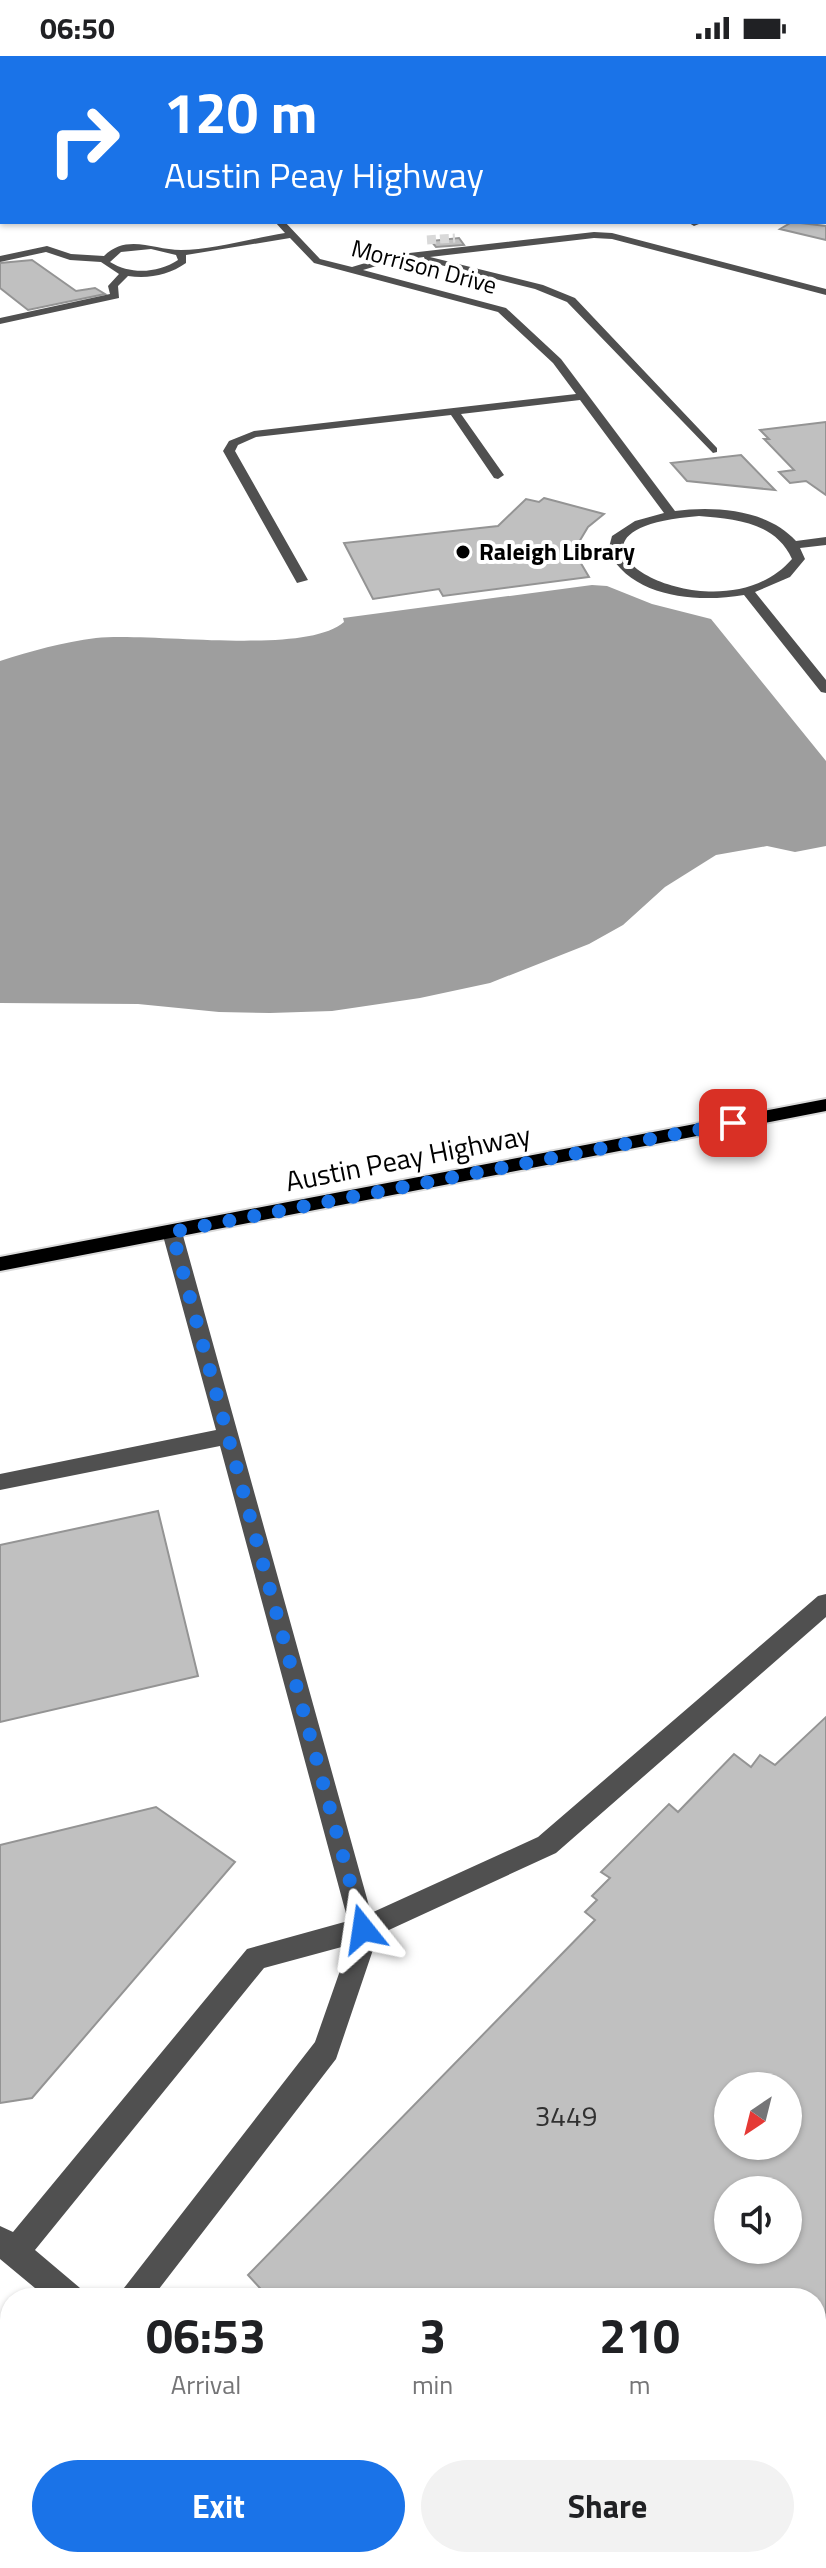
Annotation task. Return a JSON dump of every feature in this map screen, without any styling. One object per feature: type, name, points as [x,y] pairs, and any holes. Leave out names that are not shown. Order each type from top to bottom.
[{"type":"main road","name":"Austin Peay Highway","points":[[0,1264],[826,1105]]},
{"type":"street","name":"Morrison Drive","points":[[282,224],[317,261],[502,310],[557,361],[670,513]]},
{"type":"street","points":[[0,259],[47,249],[70,257],[105,259],[117,251],[139,246],[163,247],[180,253],[291,235]]},
{"type":"street","points":[[353,270],[413,255],[578,236],[612,236],[826,292]]},
{"type":"street","points":[[455,238],[491,247]]},
{"type":"street","points":[[413,255],[413,247],[422,242]]},
{"type":"street","points":[[105,259],[109,267],[126,272],[171,269],[183,261],[180,253]]},
{"type":"street","points":[[413,255],[539,287],[571,300],[713,450]]},
{"type":"street","points":[[0,321],[115,296],[113,286],[126,272]]},
{"type":"street","points":[[302,580],[229,451],[233,443],[254,434],[584,396]]},
{"type":"street","points":[[454,411],[498,475]]},
{"type":"street","points":[[699,512],[744,518],[781,532],[795,545],[799,559],[792,573],[774,584],[748,592],[720,594],[676,590],[639,577],[623,565],[616,552],[618,539],[628,528],[646,519],[670,513],[699,512]]},
{"type":"street","points":[[795,545],[826,541]]},
{"type":"street","points":[[748,592],[826,689]]},
{"type":"street","points":[[142,2288],[326,2050],[365,1937],[172,1232]]},
{"type":"street","points":[[0,1482],[228,1436]]},
{"type":"street","points":[[58,2288],[7,2246],[256,1958],[363,1929],[547,1845],[826,1603]]},
{"type":"shaded area","points":[[592,585],[607,586],[652,604],[711,619],[826,761],[826,846],[795,852],[767,846],[716,855],[665,887],[623,925],[589,944],[490,983],[420,998],[332,1011],[270,1013],[219,1012],[138,1004],[0,1003],[0,661],[47,647],[96,638],[297,638],[324,632],[344,622],[343,618]]},
{"type":"building","points":[[789,224],[826,226],[826,240],[780,229]]},
{"type":"building","points":[[459,238],[464,245],[436,247],[431,241]]},
{"type":"building","points":[[32,260],[76,291],[95,288],[105,294],[28,310],[0,288],[0,263]]},
{"type":"building","points":[[826,422],[826,495],[806,481],[790,483],[779,472],[794,470],[764,439],[769,439],[760,430]]},
{"type":"building","points":[[741,455],[775,490],[687,481],[671,463]]},
{"type":"building","name":"Raleigh Library","points":[[544,498],[604,514],[588,527],[579,542],[579,560],[589,577],[443,596],[439,589],[373,599],[344,543],[498,526],[526,499],[539,502]]},
{"type":"building","points":[[158,1511],[198,1676],[0,1722],[0,1545]]},
{"type":"building","points":[[826,1717],[826,2288],[260,2288],[248,2275],[595,1920],[585,1912],[597,1900],[592,1896],[610,1878],[601,1872],[669,1804],[678,1812],[734,1754],[751,1767],[760,1755],[775,1765]]},
{"type":"building","points":[[156,1807],[235,1862],[32,2098],[0,2103],[0,1845]]},
{"type":"tunnel","points":[[427,240],[455,238]]},
{"type":"place","name":"Raleigh Library","points":[[463,552]]},
{"type":"route","points":[[363,1929],[172,1232],[733,1123]]}]
